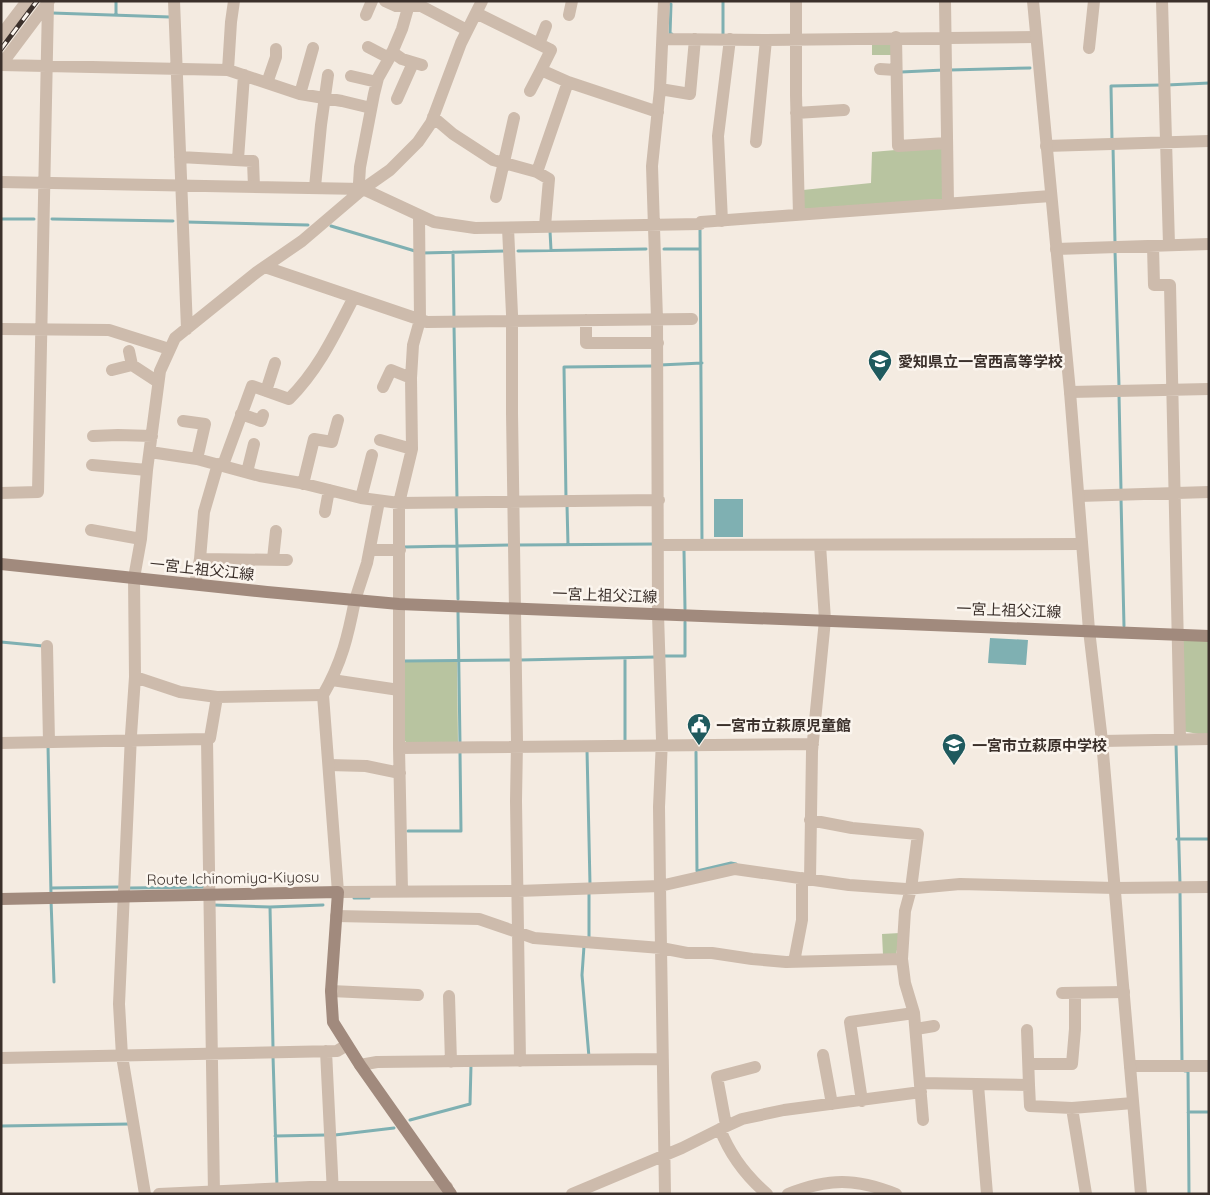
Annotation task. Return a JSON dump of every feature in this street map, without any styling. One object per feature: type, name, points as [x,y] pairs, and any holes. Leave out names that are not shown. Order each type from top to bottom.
[{"type":"main road","name":"一宮上祖父江線","points":[[1,564],[399,604],[1209,636]]},
{"type":"main road","name":"Route Ichinomiya-Kiyosu","points":[[1,899],[338,892],[331,991],[334,1022],[360,1065],[449,1191]]},
{"type":"street","points":[[1,35],[26,1]]},
{"type":"street","points":[[174,1],[187,329]]},
{"type":"street","points":[[228,70],[234,1]]},
{"type":"street","points":[[366,15],[372,1]]},
{"type":"street","points":[[384,1],[396,6],[409,3],[421,6],[467,30]]},
{"type":"street","points":[[145,1194],[122,1056],[119,1004],[135,677],[134,578],[141,539],[147,470],[160,371],[175,338],[265,267],[302,241],[363,189],[390,170],[418,142],[433,117],[467,30],[482,1]]},
{"type":"street","points":[[569,15],[572,1]]},
{"type":"street","points":[[664,1],[660,88],[652,166],[658,343],[658,614],[661,747],[659,806],[662,1059],[666,1155],[665,1194]]},
{"type":"street","points":[[796,1],[796,113],[799,215]]},
{"type":"street","points":[[945,1],[948,204]]},
{"type":"street","points":[[1033,1],[1070,392],[1089,630],[1102,741],[1141,1194]]},
{"type":"street","points":[[1089,48],[1094,1]]},
{"type":"street","points":[[1162,1],[1169,245]]},
{"type":"street","points":[[1,65],[48,2]]},
{"type":"street","points":[[1,493],[38,492],[48,2]]},
{"type":"street","points":[[363,189],[359,183],[360,167],[377,82],[408,12],[409,3]]},
{"type":"street","points":[[476,14],[551,50],[530,91]]},
{"type":"street","points":[[539,44],[546,26]]},
{"type":"street","points":[[663,38],[766,40],[1036,37]]},
{"type":"street","points":[[896,38],[898,146],[947,143]]},
{"type":"street","points":[[660,88],[690,94],[696,39]]},
{"type":"street","points":[[722,220],[718,136],[730,39]]},
{"type":"street","points":[[756,142],[766,40]]},
{"type":"street","points":[[368,46],[417,64],[396,99]]},
{"type":"street","points":[[300,94],[313,48]]},
{"type":"street","points":[[267,83],[276,57],[276,49]]},
{"type":"street","points":[[1,65],[228,70],[300,94],[342,100],[371,108]]},
{"type":"street","points":[[880,69],[896,70]]},
{"type":"street","points":[[541,70],[568,82],[658,112]]},
{"type":"street","points":[[238,159],[244,75]]},
{"type":"street","points":[[315,188],[317,154],[328,75]]},
{"type":"street","points":[[351,76],[377,82]]},
{"type":"street","points":[[537,172],[568,82]]},
{"type":"street","points":[[796,113],[844,110]]},
{"type":"street","points":[[433,117],[475,149],[493,160],[537,172],[549,179],[545,226]]},
{"type":"street","points":[[496,197],[514,118]]},
{"type":"street","points":[[1046,146],[1209,140]]},
{"type":"street","points":[[180,157],[254,160],[254,187]]},
{"type":"street","points":[[1,182],[363,189],[434,222],[475,228],[700,224],[701,222],[722,220],[1051,196]]},
{"type":"street","points":[[402,891],[399,748],[399,503],[412,449],[413,345],[420,320],[419,215]]},
{"type":"street","points":[[508,228],[512,322],[520,1061]]},
{"type":"street","points":[[1056,249],[1209,244]]},
{"type":"street","points":[[1153,246],[1154,285],[1170,285],[1180,739]]},
{"type":"street","points":[[265,267],[427,322],[692,319]]},
{"type":"street","points":[[195,584],[200,558],[204,512],[220,465],[252,386],[289,399],[301,387],[329,348],[354,297]]},
{"type":"street","points":[[586,320],[586,343],[658,343]]},
{"type":"street","points":[[1,329],[109,330],[169,349]]},
{"type":"street","points":[[129,351],[132,365],[158,382]]},
{"type":"street","points":[[266,390],[275,363]]},
{"type":"street","points":[[112,370],[132,365]]},
{"type":"street","points":[[383,387],[391,370],[412,378]]},
{"type":"street","points":[[1070,392],[1209,389]]},
{"type":"street","points":[[241,414],[261,421],[263,415]]},
{"type":"street","points":[[303,484],[314,439],[332,442],[338,420]]},
{"type":"street","points":[[183,421],[205,424],[197,460]]},
{"type":"street","points":[[93,436],[152,436]]},
{"type":"street","points":[[380,440],[412,449]]},
{"type":"street","points":[[247,472],[254,444]]},
{"type":"street","points":[[150,452],[220,465],[361,498],[399,503],[659,500]]},
{"type":"street","points":[[361,498],[372,455]]},
{"type":"street","points":[[92,466],[147,470]]},
{"type":"street","points":[[325,512],[329,490]]},
{"type":"street","points":[[1079,496],[1209,492]]},
{"type":"street","points":[[379,501],[370,550],[355,600],[345,648],[324,695],[338,892],[518,891],[660,886],[735,869],[849,885],[911,889],[960,884],[1115,888],[1209,887]]},
{"type":"street","points":[[91,530],[141,539]]},
{"type":"street","points":[[273,559],[276,531]]},
{"type":"street","points":[[659,546],[1082,544]]},
{"type":"street","points":[[794,962],[802,920],[806,879],[812,744],[824,620],[820,545]]},
{"type":"street","points":[[370,550],[400,550]]},
{"type":"street","points":[[200,558],[287,560]]},
{"type":"street","points":[[47,646],[49,742]]},
{"type":"street","points":[[135,677],[180,692],[217,697],[324,695]]},
{"type":"street","points":[[332,680],[399,690]]},
{"type":"street","points":[[1,743],[206,739],[210,738],[217,697]]},
{"type":"street","points":[[206,739],[214,1193]]},
{"type":"street","points":[[1102,741],[1209,739]]},
{"type":"street","points":[[399,748],[661,747],[812,744]]},
{"type":"street","points":[[329,765],[366,766],[400,773]]},
{"type":"street","points":[[810,820],[852,828],[918,834],[911,889],[906,911],[902,959],[905,983],[914,1012],[923,1120]]},
{"type":"street","points":[[336,916],[479,919],[534,938],[662,948],[687,953],[712,953],[752,959],[794,962],[902,959]]},
{"type":"street","points":[[331,991],[418,995]]},
{"type":"street","points":[[1029,1064],[1072,1064],[1075,1029],[1068,993],[1124,992]]},
{"type":"street","points":[[449,996],[450,1062]]},
{"type":"street","points":[[862,1101],[850,1022],[914,1012]]},
{"type":"street","points":[[916,1029],[934,1026]]},
{"type":"street","points":[[1027,1030],[1030,1106],[1072,1108],[1133,1103]]},
{"type":"street","points":[[1,1058],[337,1051],[347,1045]]},
{"type":"street","points":[[326,1051],[333,1191]]},
{"type":"street","points":[[823,1055],[832,1104]]},
{"type":"street","points":[[360,1065],[377,1062],[662,1059]]},
{"type":"street","points":[[1130,1066],[1209,1066]]},
{"type":"street","points":[[755,1067],[717,1077],[726,1145],[739,1164],[767,1194]]},
{"type":"street","points":[[978,1085],[987,1194]]},
{"type":"street","points":[[572,1194],[586,1192],[742,1119],[862,1101],[921,1088],[1029,1085]]},
{"type":"street","points":[[1072,1108],[1086,1194]]},
{"type":"street","points":[[788,1194],[821,1183],[843,1181],[859,1183],[896,1194]]},
{"type":"street","points":[[159,1194],[449,1191]]},
{"type":"green space","points":[[872,39],[895,39],[895,55],[872,55]]},
{"type":"green space","points":[[943,146],[943,199],[804,209],[803,190],[871,183],[872,152]]},
{"type":"green space","points":[[1209,639],[1209,736],[1182,731],[1176,641]]},
{"type":"green space","points":[[457,661],[458,744],[409,745],[405,741],[404,662]]},
{"type":"green space","points":[[900,933],[896,955],[883,955],[882,934]]},
{"type":"water","points":[[714,499],[743,499],[743,537],[714,537]]},
{"type":"water","points":[[990,638],[1028,640],[1026,665],[988,663]]},
{"type":"waterway","points":[[116,1],[116,15]]},
{"type":"waterway","points":[[723,1],[723,35]]},
{"type":"waterway","points":[[668,4],[671,4],[670,34],[672,34]]},
{"type":"waterway","points":[[52,13],[170,17]]},
{"type":"waterway","points":[[950,70],[1030,68]]},
{"type":"waterway","points":[[901,72],[944,70]]},
{"type":"waterway","points":[[1167,85],[1209,83]]},
{"type":"waterway","points":[[1112,140],[1111,86],[1161,85]]},
{"type":"waterway","points":[[1113,146],[1115,243]]},
{"type":"waterway","points":[[1,219],[34,219]]},
{"type":"waterway","points":[[52,219],[173,221]]},
{"type":"waterway","points":[[186,222],[308,225]]},
{"type":"waterway","points":[[331,226],[415,251]]},
{"type":"waterway","points":[[700,230],[702,542]]},
{"type":"waterway","points":[[550,231],[551,250]]},
{"type":"waterway","points":[[518,251],[646,249]]},
{"type":"waterway","points":[[664,249],[700,249]]},
{"type":"waterway","points":[[422,253],[505,251]]},
{"type":"waterway","points":[[1115,251],[1119,386]]},
{"type":"waterway","points":[[453,252],[454,319]]},
{"type":"waterway","points":[[454,325],[457,499]]},
{"type":"waterway","points":[[660,365],[702,363]]},
{"type":"waterway","points":[[566,499],[564,367],[654,366]]},
{"type":"waterway","points":[[1119,395],[1121,490]]},
{"type":"waterway","points":[[1121,498],[1124,626]]},
{"type":"waterway","points":[[403,547],[457,546],[456,505]]},
{"type":"waterway","points":[[567,505],[568,545]]},
{"type":"waterway","points":[[519,545],[656,544]]},
{"type":"waterway","points":[[458,599],[457,546],[511,545]]},
{"type":"waterway","points":[[684,551],[685,609]]},
{"type":"waterway","points":[[458,612],[460,744]]},
{"type":"waterway","points":[[665,656],[685,656],[685,622]]},
{"type":"waterway","points":[[1,642],[43,646]]},
{"type":"waterway","points":[[520,660],[656,657]]},
{"type":"waterway","points":[[625,658],[625,741]]},
{"type":"waterway","points":[[404,661],[513,660]]},
{"type":"waterway","points":[[1176,744],[1180,884]]},
{"type":"waterway","points":[[48,745],[51,894]]},
{"type":"waterway","points":[[587,750],[590,884]]},
{"type":"waterway","points":[[696,752],[697,871],[731,863],[736,864]]},
{"type":"waterway","points":[[408,831],[461,831],[460,753]]},
{"type":"waterway","points":[[1177,839],[1209,839]]},
{"type":"waterway","points":[[51,888],[118,887]]},
{"type":"waterway","points":[[130,888],[204,887]]},
{"type":"waterway","points":[[1180,892],[1182,1062]]},
{"type":"waterway","points":[[589,893],[589,938]]},
{"type":"waterway","points":[[354,898],[369,898]]},
{"type":"waterway","points":[[51,900],[54,982]]},
{"type":"waterway","points":[[214,905],[270,907]]},
{"type":"waterway","points":[[273,1047],[270,907],[323,905]]},
{"type":"waterway","points":[[585,946],[582,975],[589,1057]]},
{"type":"waterway","points":[[273,1056],[277,1186]]},
{"type":"waterway","points":[[410,1120],[470,1104],[471,1065]]},
{"type":"waterway","points":[[1185,1071],[1188,1071],[1189,1194]]},
{"type":"waterway","points":[[1188,1112],[1209,1112]]},
{"type":"waterway","points":[[1,1126],[130,1124]]},
{"type":"waterway","points":[[335,1135],[394,1128]]},
{"type":"waterway","points":[[275,1136],[326,1135]]},
{"type":"railway","points":[[1,49],[37,1]]},
{"type":"place","name":"愛知県立一宮西高等学校","points":[[880,382]]},
{"type":"place","name":"一宮市立萩原児童館","points":[[699,746]]},
{"type":"place","name":"一宮市立萩原中学校","points":[[954,766]]}]
